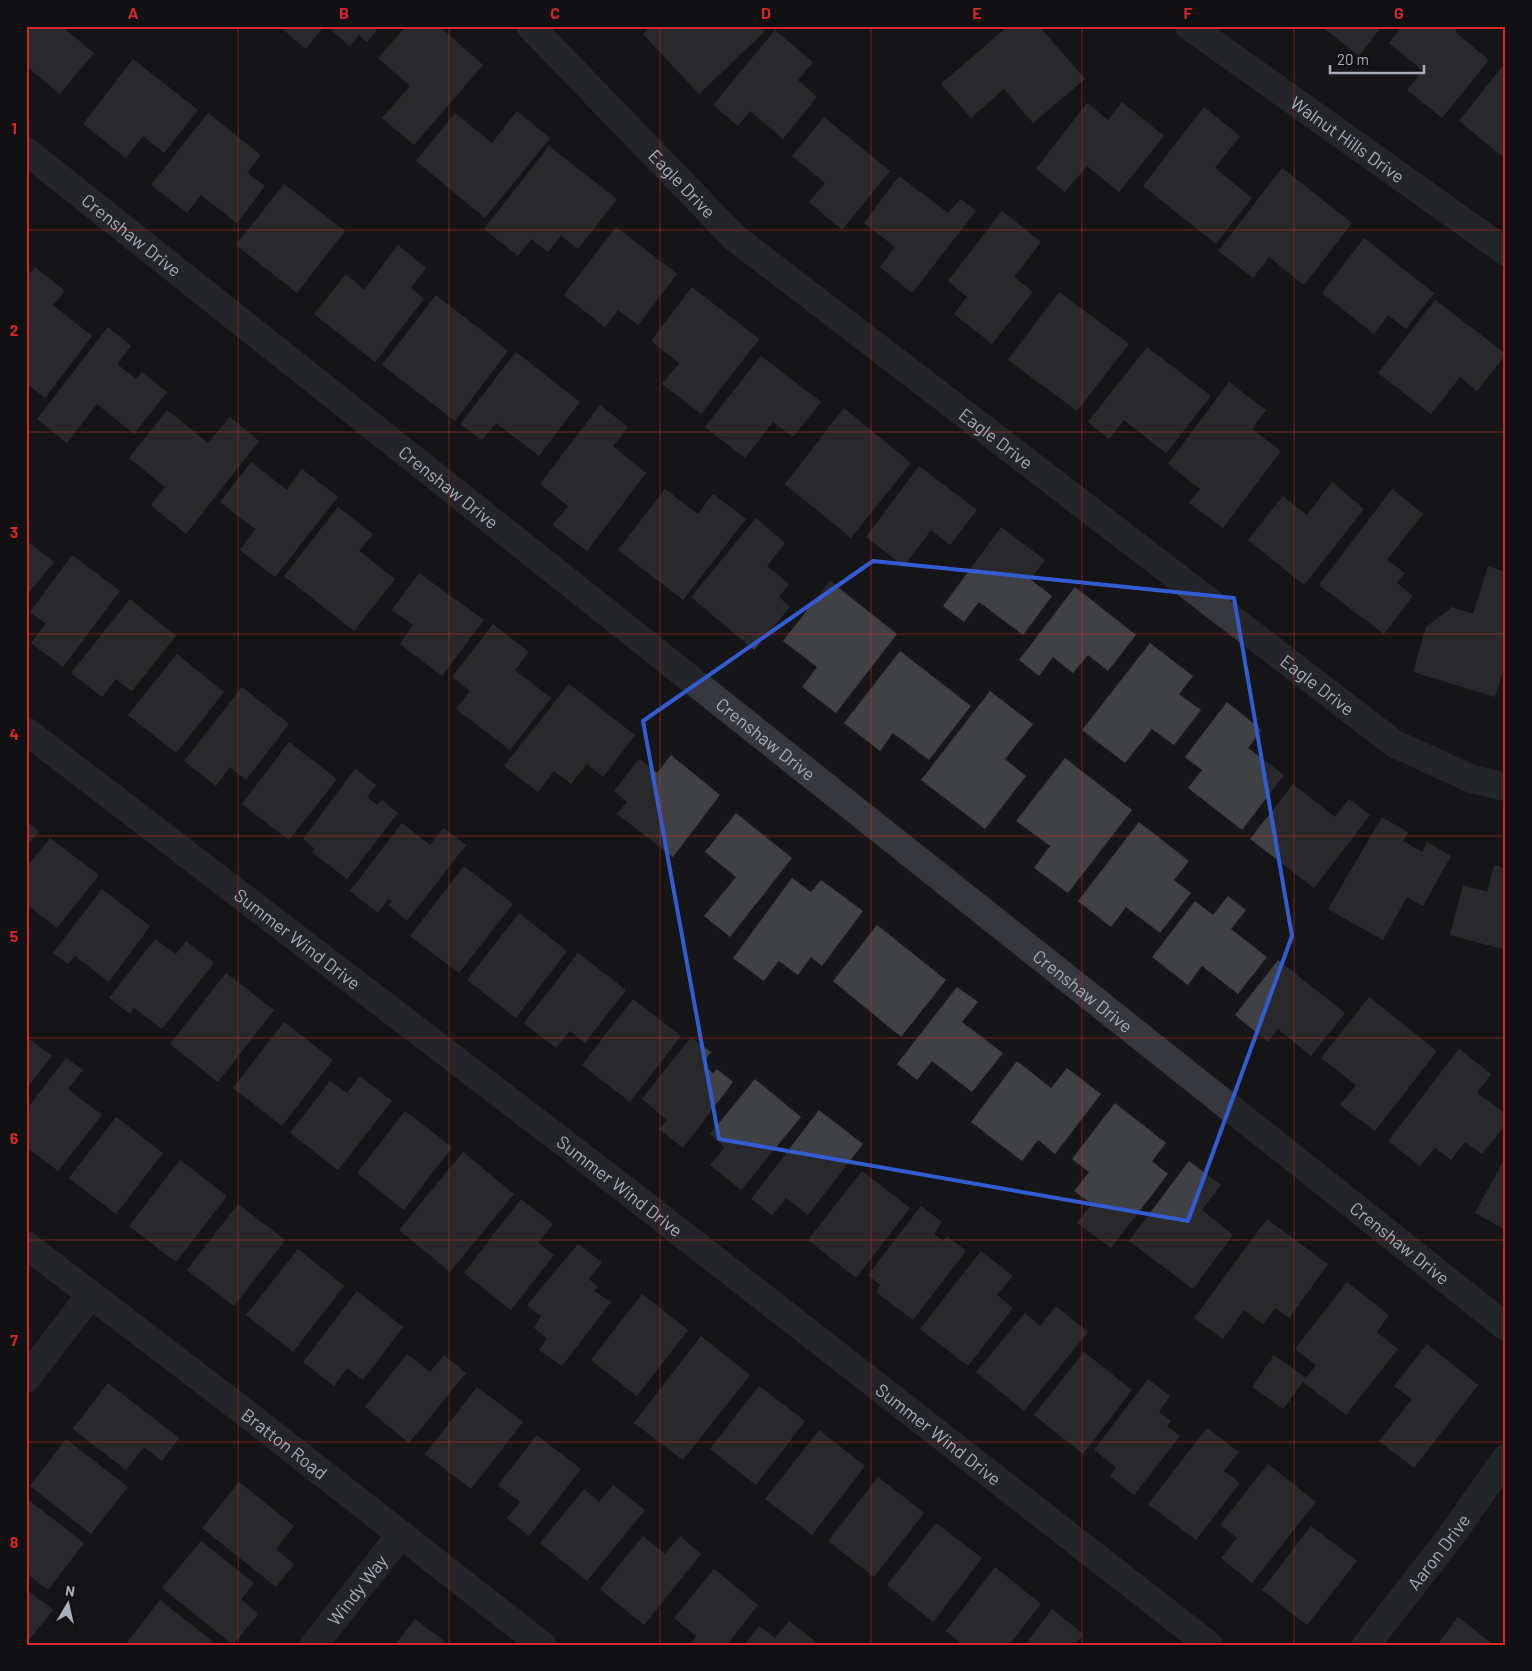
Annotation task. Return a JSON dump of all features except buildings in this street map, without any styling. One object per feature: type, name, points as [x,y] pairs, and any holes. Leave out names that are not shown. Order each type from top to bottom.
[{"type":"street","name":"Eagle Drive","points":[[530,26],[735,238],[1395,744],[1472,780],[1506,787]]},
{"type":"street","name":"Walnut Hills Drive","points":[[1188,26],[1506,252]]},
{"type":"street","name":"Crenshaw Drive","points":[[26,151],[1506,1327]]},
{"type":"street","name":"Summer Wind Drive","points":[[26,731],[555,1136],[1210,1645]]},
{"type":"street","name":"Bratton Road","points":[[26,1245],[542,1645]]},
{"type":"street","points":[[26,1379],[91,1294]]},
{"type":"street","name":"Aaron Drive","points":[[1366,1645],[1451,1536],[1506,1458]]},
{"type":"street","name":"Windy Way","points":[[314,1645],[401,1534]]},
{"type":"highlighted area","points":[[873,561],[1234,598],[1292,936],[1188,1221],[719,1139],[643,721]]}]
